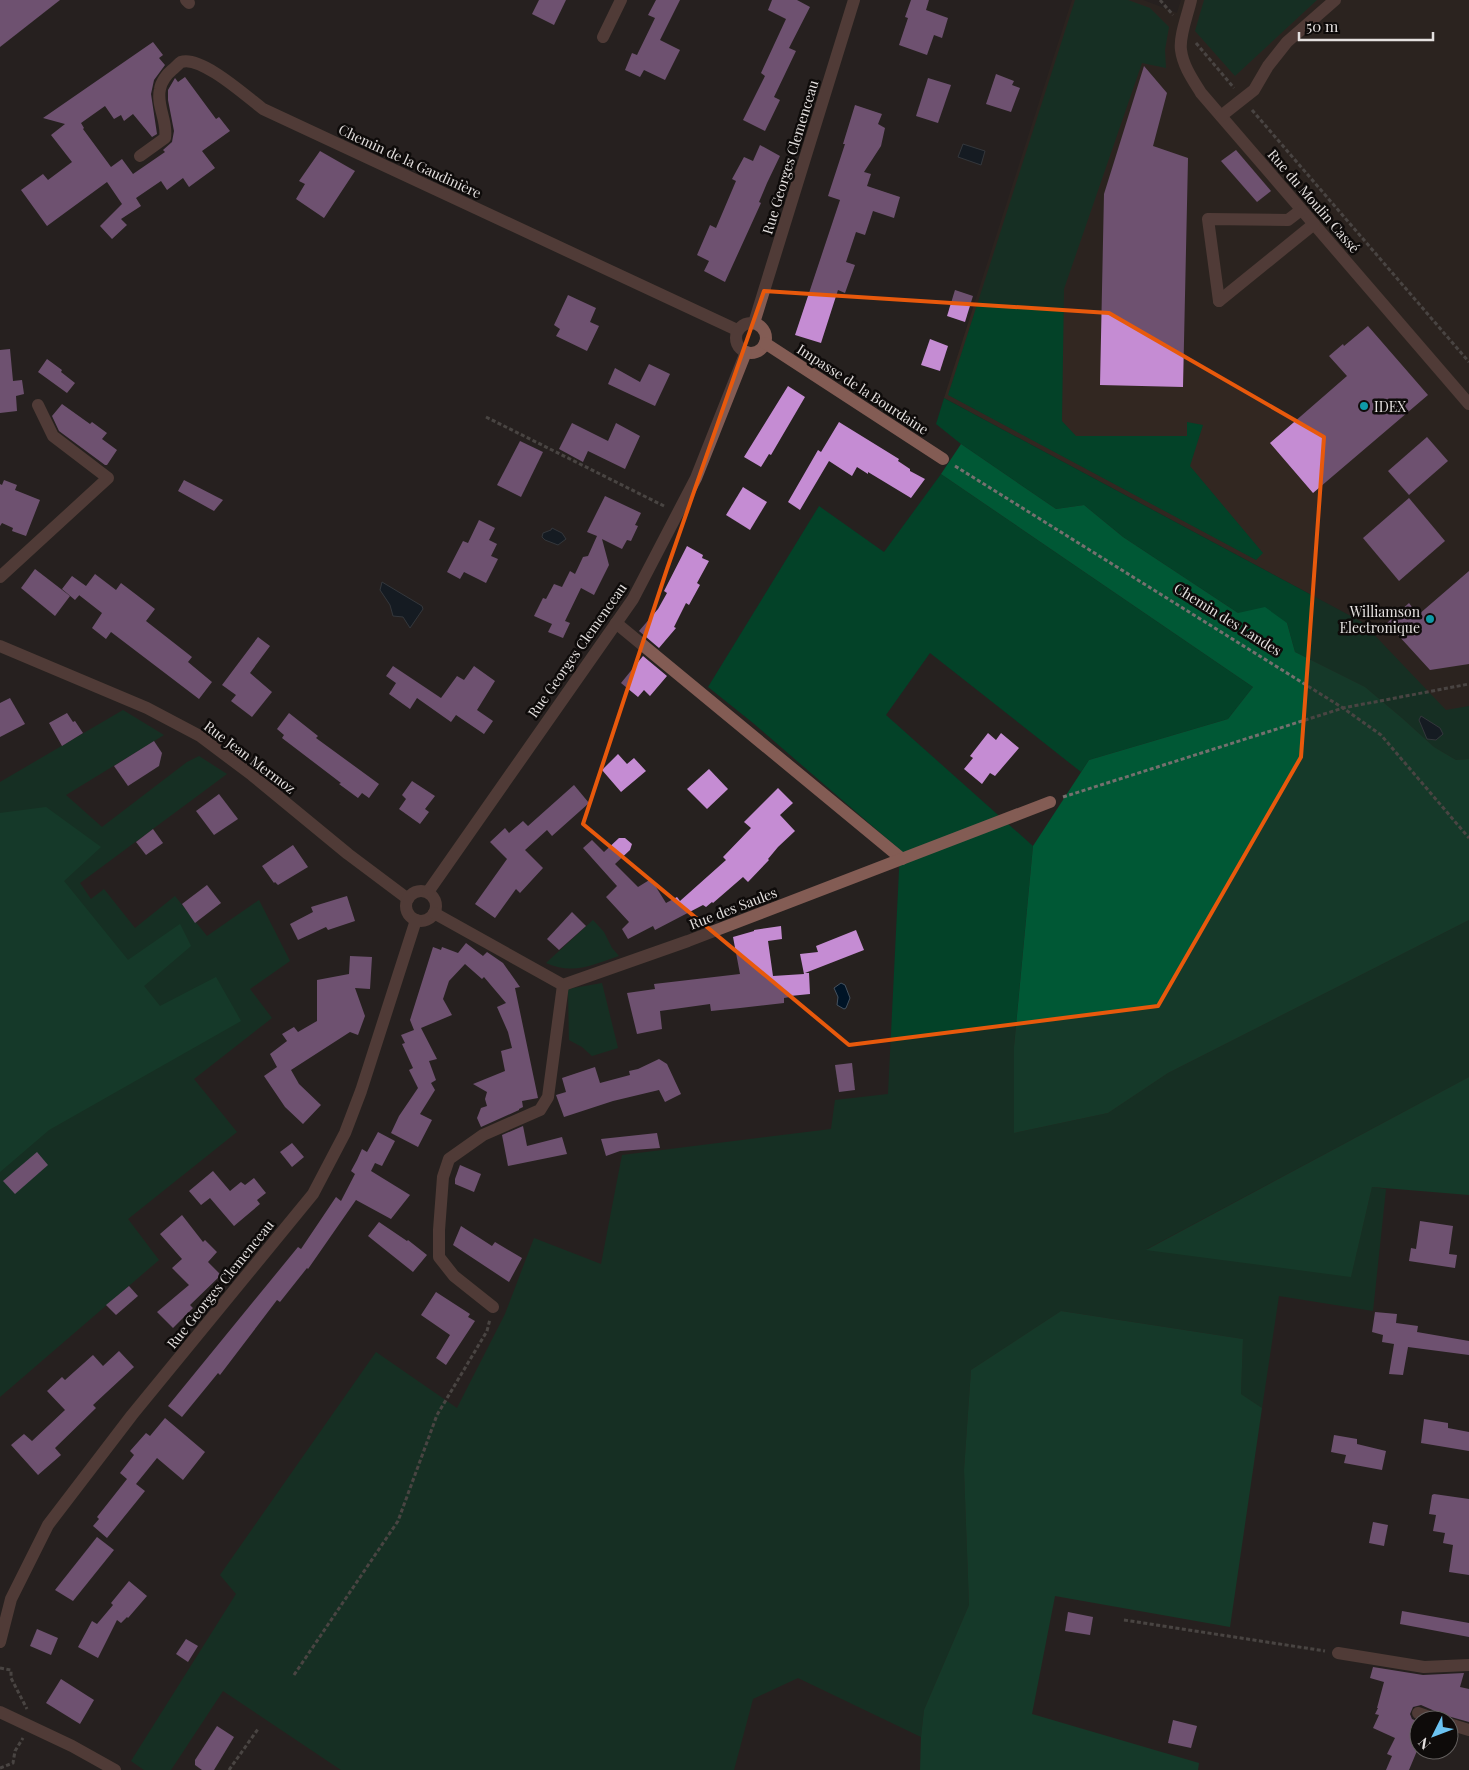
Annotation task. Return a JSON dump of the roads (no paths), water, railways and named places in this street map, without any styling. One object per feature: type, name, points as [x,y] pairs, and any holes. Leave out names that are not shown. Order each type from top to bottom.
[{"type":"street","points":[[603,38],[621,0]]},
{"type":"street","name":"Rue du Moulin Cassé","points":[[1192,0],[1184,28],[1181,50],[1188,72],[1201,93],[1469,404]]},
{"type":"street","points":[[1221,116],[1254,90],[1268,66],[1287,42],[1335,0]]},
{"type":"street","name":"Rue Georges Clemenceau","points":[[754,323],[851,1]]},
{"type":"street","name":"Chemin de la Gaudinière","points":[[140,156],[165,138],[167,129],[159,104],[160,87],[168,73],[181,62],[195,61],[225,79],[263,109],[737,330]]},
{"type":"street","points":[[1301,210],[1288,220],[1208,219],[1220,301],[1314,224]]},
{"type":"street","points":[[754,323],[763,328],[766,338],[765,343],[759,351],[754,353],[746,352],[737,346],[737,330],[745,324],[754,323]]},
{"type":"street","name":"Impasse de la Bourdaine","points":[[765,343],[944,459]]},
{"type":"street","name":"Rue Georges Clemenceau","points":[[428,892],[633,599],[696,478],[746,352]]},
{"type":"street","points":[[0,578],[108,478],[53,436],[38,405]]},
{"type":"street","points":[[616,623],[902,859]]},
{"type":"street","name":"Rue Jean Mermoz","points":[[0,646],[147,708],[200,736],[252,775],[348,854],[408,899]]},
{"type":"street","name":"Rue des Saules","points":[[563,985],[688,941],[1050,802]]},
{"type":"street","points":[[416,892],[428,892],[435,900],[434,913],[427,920],[416,920],[408,913],[406,908],[408,899],[416,892]]},
{"type":"street","points":[[434,913],[563,985],[548,1097],[540,1110],[484,1135],[470,1144],[449,1159],[443,1177],[439,1257],[454,1276],[492,1307]]},
{"type":"street","name":"Rue Georges Clemenceau","points":[[0,1642],[11,1599],[48,1525],[132,1415],[313,1194],[345,1133],[361,1091],[416,920]]},
{"type":"street","points":[[1338,1653],[1424,1667],[1469,1665]]},
{"type":"street","points":[[0,1712],[72,1746],[115,1770]]},
{"type":"water","points":[[963,144],[985,151],[981,165],[958,157]]},
{"type":"water","points":[[552,528],[562,533],[566,539],[558,545],[542,537],[543,533]]},
{"type":"water","points":[[382,582],[422,606],[423,609],[410,628],[403,617],[393,616],[390,605],[380,590]]},
{"type":"water","points":[[1421,716],[1440,728],[1443,734],[1436,740],[1427,739],[1419,720]]},
{"type":"water","points":[[841,983],[845,985],[850,998],[844,1009],[837,1005],[838,997],[834,988]]},
{"type":"place","name":"IDEX","points":[[1364,406]]},
{"type":"place","name":"Williamson Electronique","points":[[1430,619]]}]
